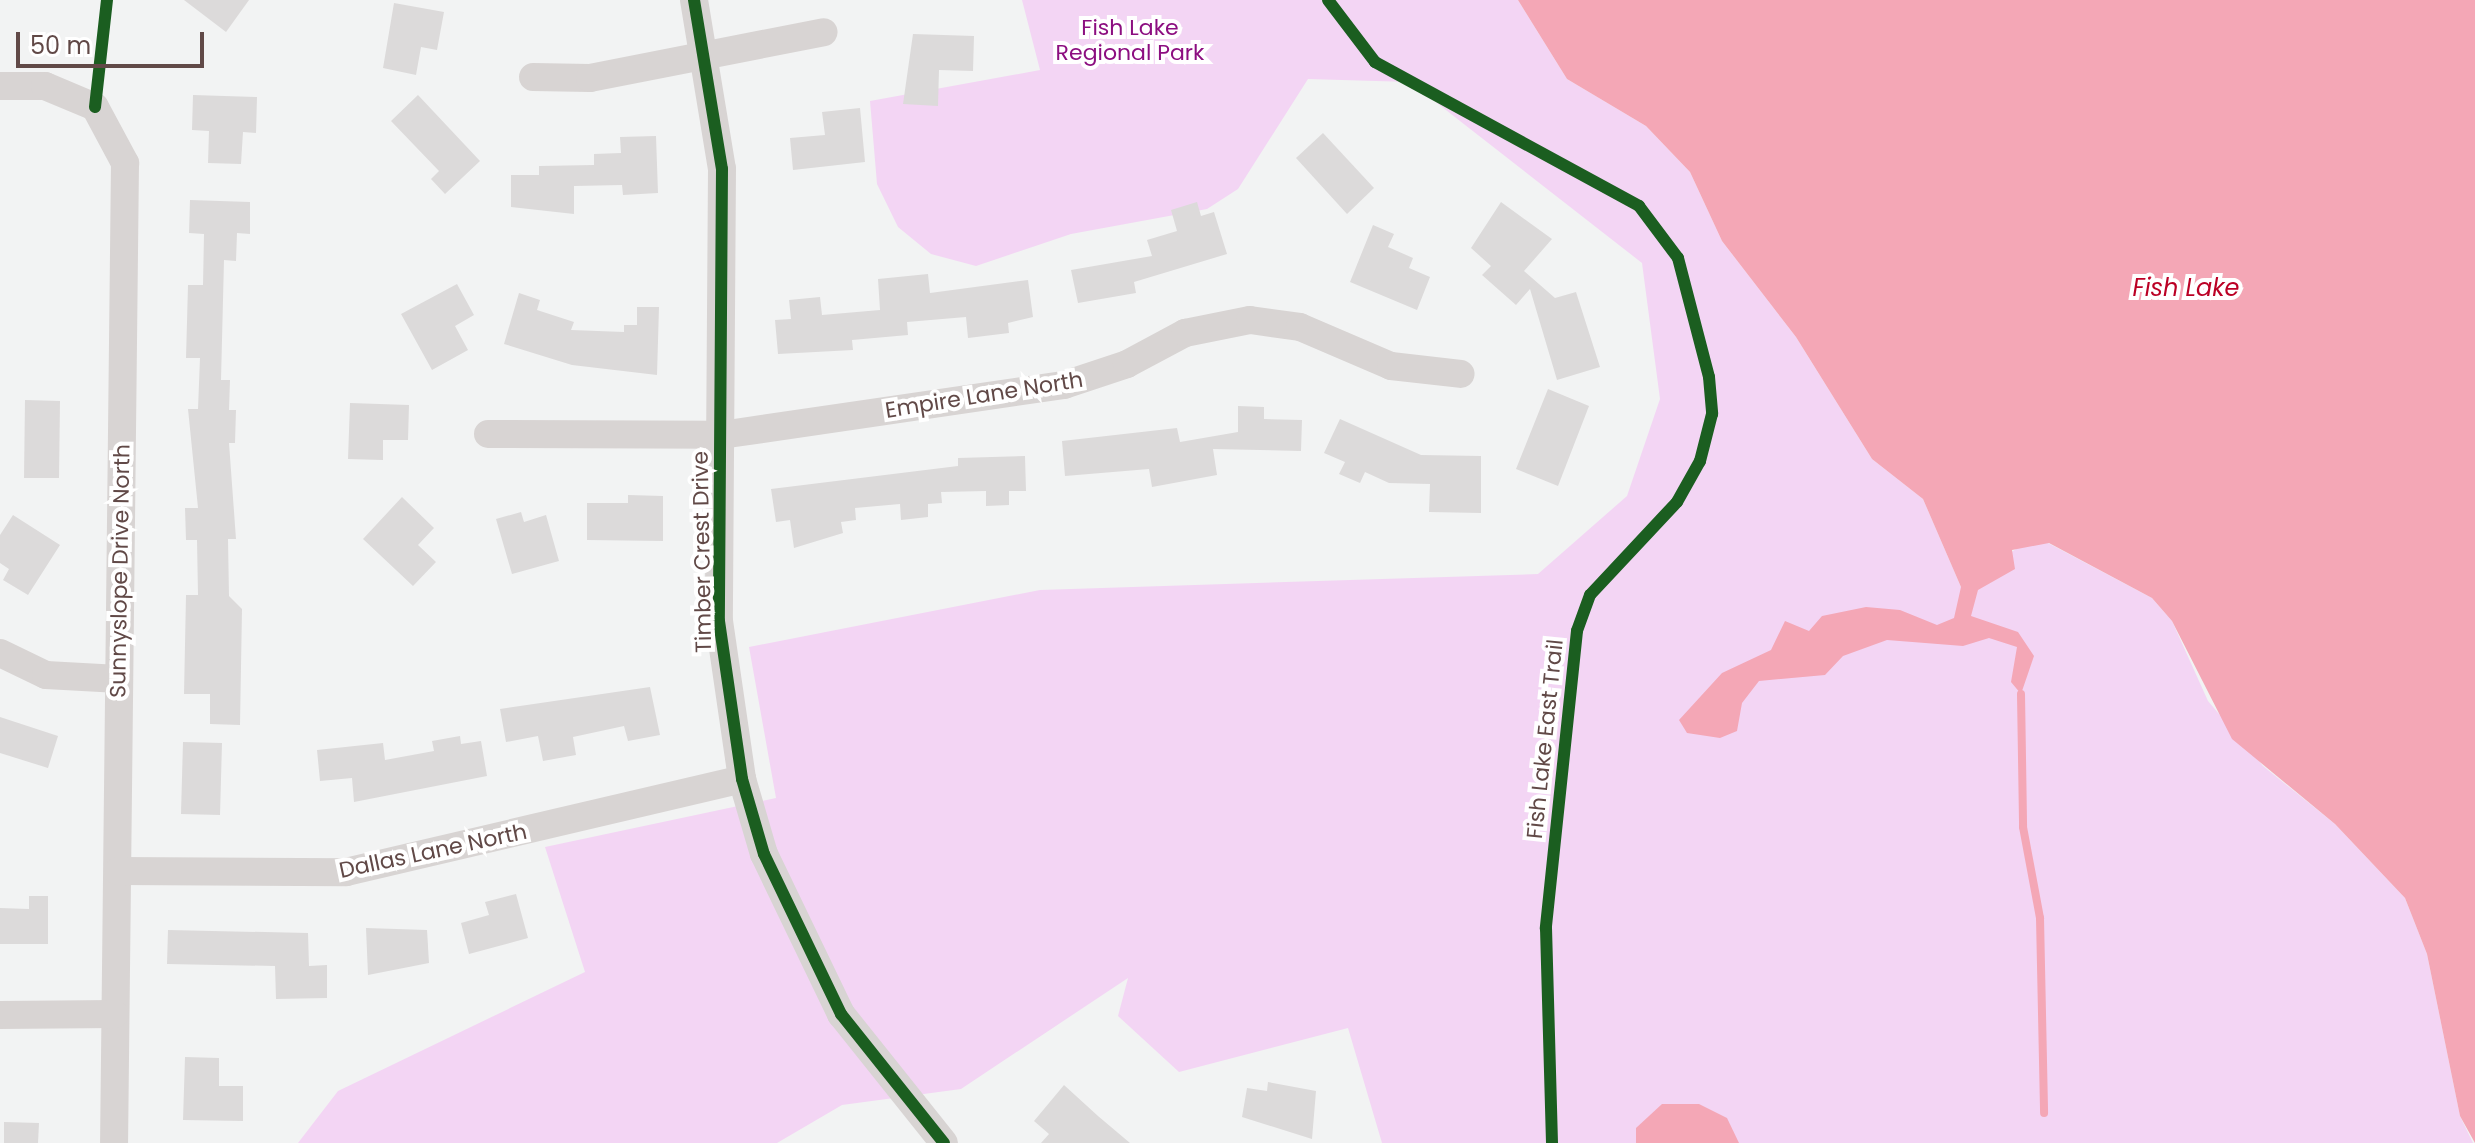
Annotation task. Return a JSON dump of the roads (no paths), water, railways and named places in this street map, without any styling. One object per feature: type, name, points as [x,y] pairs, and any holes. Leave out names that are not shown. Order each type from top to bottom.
[{"type":"street","name":"Timber Crest Drive","points":[[694,0],[706,56],[722,169],[719,621],[742,779],[782,896],[841,1014],[944,1143]]},
{"type":"street","points":[[533,77],[590,78],[824,32]]},
{"type":"street","name":"Sunnyslope Drive North","points":[[0,86],[45,86],[95,107],[125,163],[114,1143]]},
{"type":"street","name":"Empire Lane North","points":[[488,434],[721,435],[1064,385],[1225,321],[1300,327],[1391,366],[1461,374]]},
{"type":"street","points":[[0,653],[46,675],[119,679]]},
{"type":"street","name":"Dallas Lane North","points":[[118,871],[346,872],[742,779]]},
{"type":"street","points":[[0,1015],[115,1014]]},
{"type":"water","name":"Fish Lake","points":[[1518,0],[2475,0],[2475,1143],[2460,1116],[2427,954],[2405,898],[2335,824],[2232,739],[2172,621],[2152,598],[2049,543],[2012,550],[2015,569],[1978,590],[1971,616],[2018,632],[2034,656],[2021,694],[2011,682],[2017,647],[1989,638],[1963,646],[1887,640],[1843,656],[1825,675],[1759,681],[1742,703],[1737,731],[1720,738],[1687,733],[1679,720],[1722,673],[1771,650],[1785,621],[1809,631],[1822,616],[1866,607],[1900,610],[1937,625],[1954,618],[1961,587],[1923,499],[1872,459],[1796,337],[1722,241],[1690,172],[1646,126],[1567,79]]},
{"type":"water","points":[[1662,1104],[1699,1104],[1727,1118],[1739,1143],[1636,1143],[1636,1128]]},
{"type":"waterway","points":[[2021,694],[2023,827],[2040,918],[2044,1113]]},
{"type":"park label","name":"Fish Lake Regional Park","points":[[1130,40]]}]
